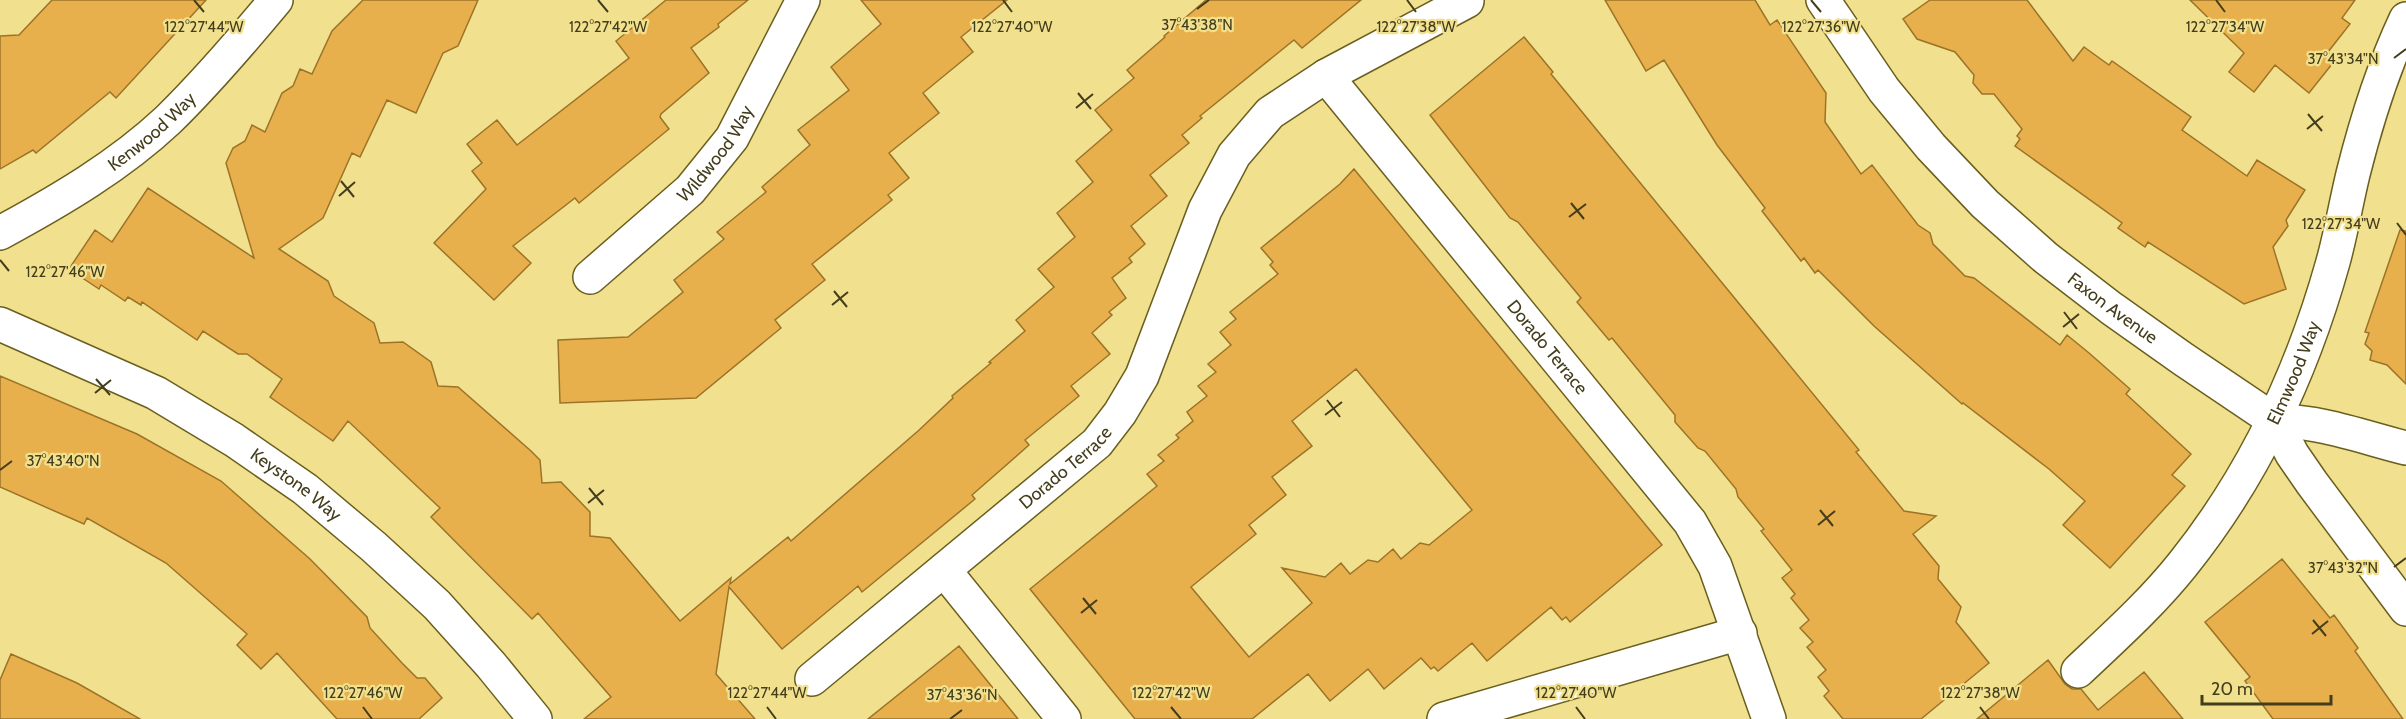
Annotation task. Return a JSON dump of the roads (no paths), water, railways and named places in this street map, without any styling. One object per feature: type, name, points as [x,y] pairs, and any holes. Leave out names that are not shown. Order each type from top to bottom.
[{"type":"street","name":"Kenwood Way","points":[[0,233],[100,174],[166,121],[227,59],[276,0]]},
{"type":"street","name":"Wildwood Way","points":[[590,277],[690,190],[732,138],[803,0]]},
{"type":"street","name":"Faxon Avenue","points":[[1823,0],[1884,90],[1931,147],[1985,204],[2046,258],[2111,308],[2183,360],[2275,421],[2292,454],[2312,483],[2406,609]]},
{"type":"street","name":"Dorado Terrace","points":[[812,679],[1097,443],[1120,413],[1142,376],[1205,210],[1234,155],[1270,113],[1326,76],[1467,1]]},
{"type":"street","name":"Elmwood Way","points":[[2078,671],[2131,620],[2182,565],[2231,496],[2275,421],[2308,344],[2333,261],[2354,172],[2375,100],[2406,20]]},
{"type":"street","name":"Dorado Terrace","points":[[1326,76],[1690,522],[1715,566],[1769,719]]},
{"type":"street","name":"Keystone Way","points":[[0,324],[156,393],[234,440],[305,489],[374,547],[437,605],[491,665],[535,719]]},
{"type":"street","points":[[2275,421],[2298,421],[2325,425],[2406,448]]},
{"type":"street","points":[[944,570],[1064,719]]},
{"type":"street","points":[[1444,719],[1740,633]]}]
